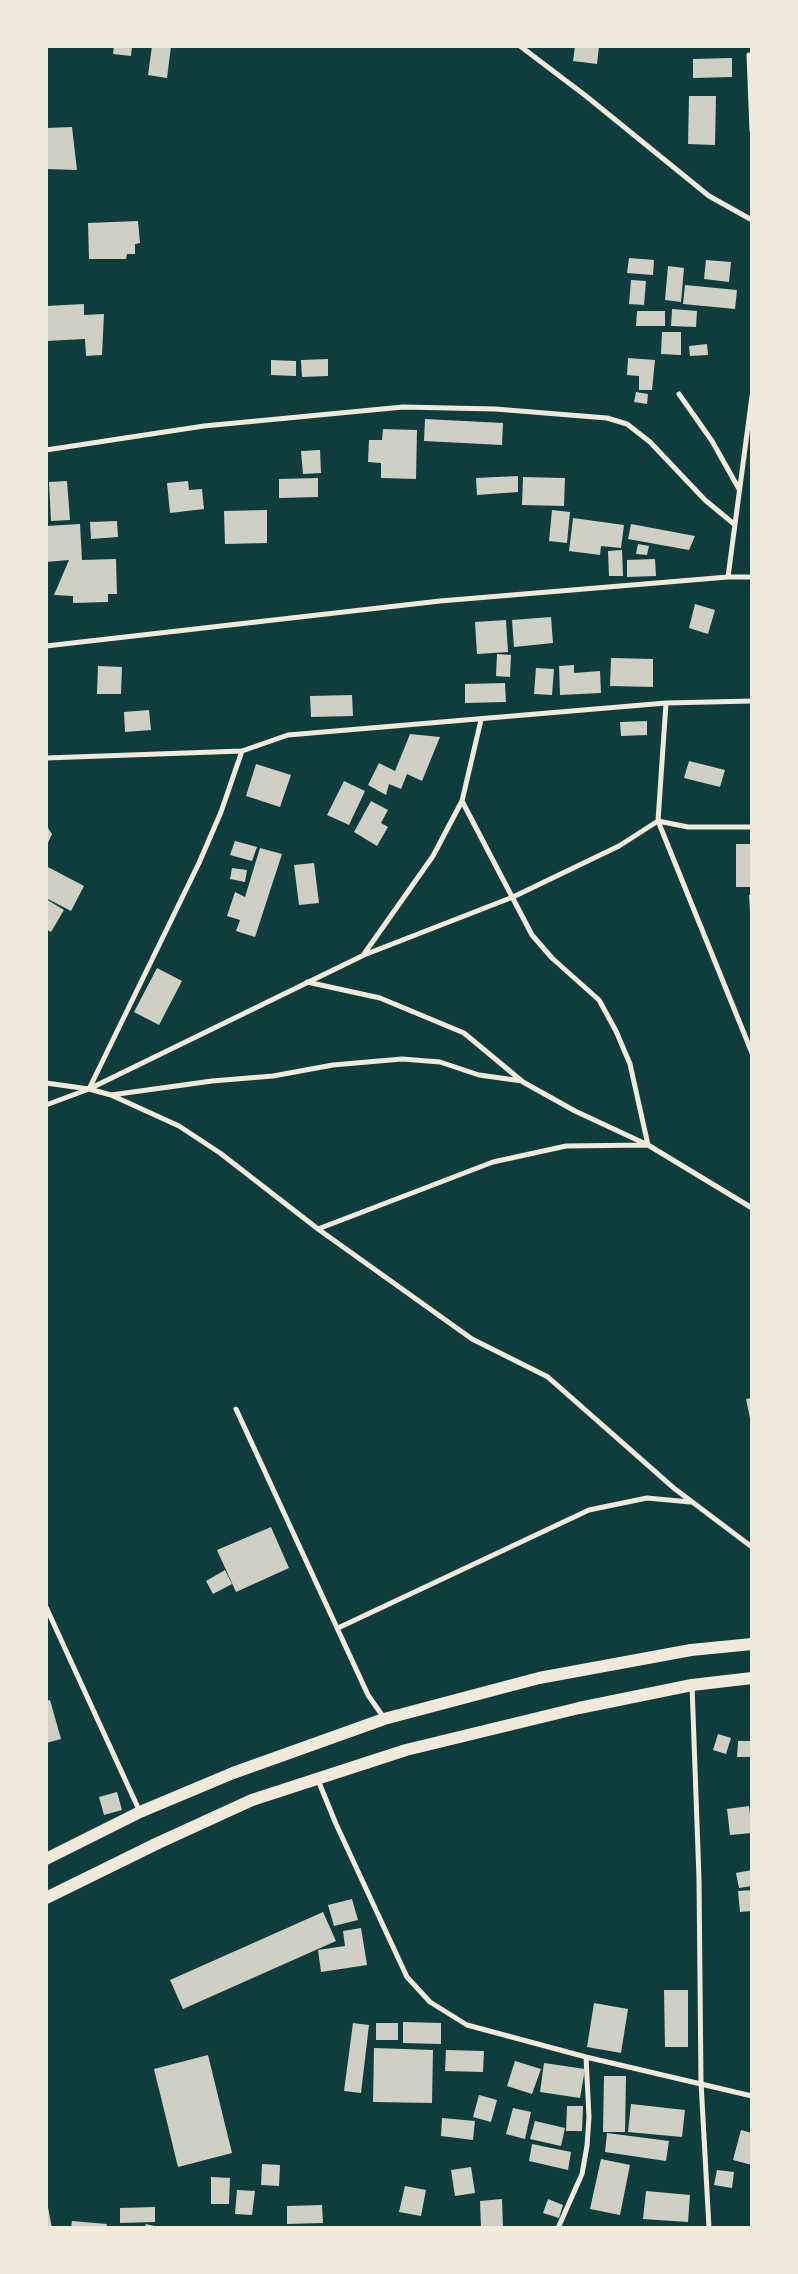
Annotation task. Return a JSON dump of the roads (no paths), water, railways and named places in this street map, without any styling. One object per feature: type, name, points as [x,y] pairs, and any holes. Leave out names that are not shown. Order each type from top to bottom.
[{"type":"main road","points":[[46,1859],[140,1812],[233,1773],[384,1719],[538,1678],[691,1650],[752,1644]]},
{"type":"main road","points":[[46,1898],[158,1843],[252,1800],[406,1750],[475,1732],[692,1685],[752,1678]]},
{"type":"street","points":[[520,46],[586,96],[708,196],[752,220]]},
{"type":"street","points":[[749,56],[752,131]]},
{"type":"street","points":[[679,394],[712,441],[739,489]]},
{"type":"street","points":[[728,577],[752,396]]},
{"type":"street","points":[[46,450],[204,426],[403,407],[495,409],[607,418],[627,424],[650,442],[705,500],[734,524]]},
{"type":"street","points":[[46,646],[440,601],[728,577],[752,577]]},
{"type":"street","points":[[46,758],[242,752],[288,735],[666,703],[752,701]]},
{"type":"street","points":[[666,703],[658,821],[752,1053]]},
{"type":"street","points":[[364,955],[433,856],[462,801],[480,720]]},
{"type":"street","points":[[89,1089],[199,862],[221,812],[242,752]]},
{"type":"street","points":[[462,801],[532,935],[552,958],[598,1000],[603,1007],[630,1064],[648,1145]]},
{"type":"street","points":[[46,1104],[89,1089],[364,955],[513,897],[619,846],[658,821],[688,827],[752,828]]},
{"type":"street","points":[[307,982],[380,998],[464,1033],[523,1082],[575,1111],[648,1145],[752,1208]]},
{"type":"street","points":[[111,1095],[212,1081],[273,1076],[333,1065],[402,1059],[440,1062],[479,1075],[523,1082]]},
{"type":"street","points":[[46,1083],[89,1089],[111,1095],[179,1126],[220,1152],[318,1230],[472,1339],[548,1377],[691,1502],[752,1547]]},
{"type":"street","points":[[318,1230],[493,1162],[566,1146],[648,1145]]},
{"type":"street","points":[[236,1409],[368,1695],[384,1719]]},
{"type":"street","points":[[338,1628],[589,1510],[647,1498],[691,1502]]},
{"type":"street","points":[[46,1607],[140,1812]]},
{"type":"street","points":[[692,1685],[699,1879],[701,2082],[709,2228]]},
{"type":"street","points":[[318,1780],[336,1824],[407,1976],[430,2002],[467,2025],[586,2057],[701,2082],[752,2096]]},
{"type":"street","points":[[558,2228],[582,2174],[588,2146],[589,2117],[586,2057]]}]
